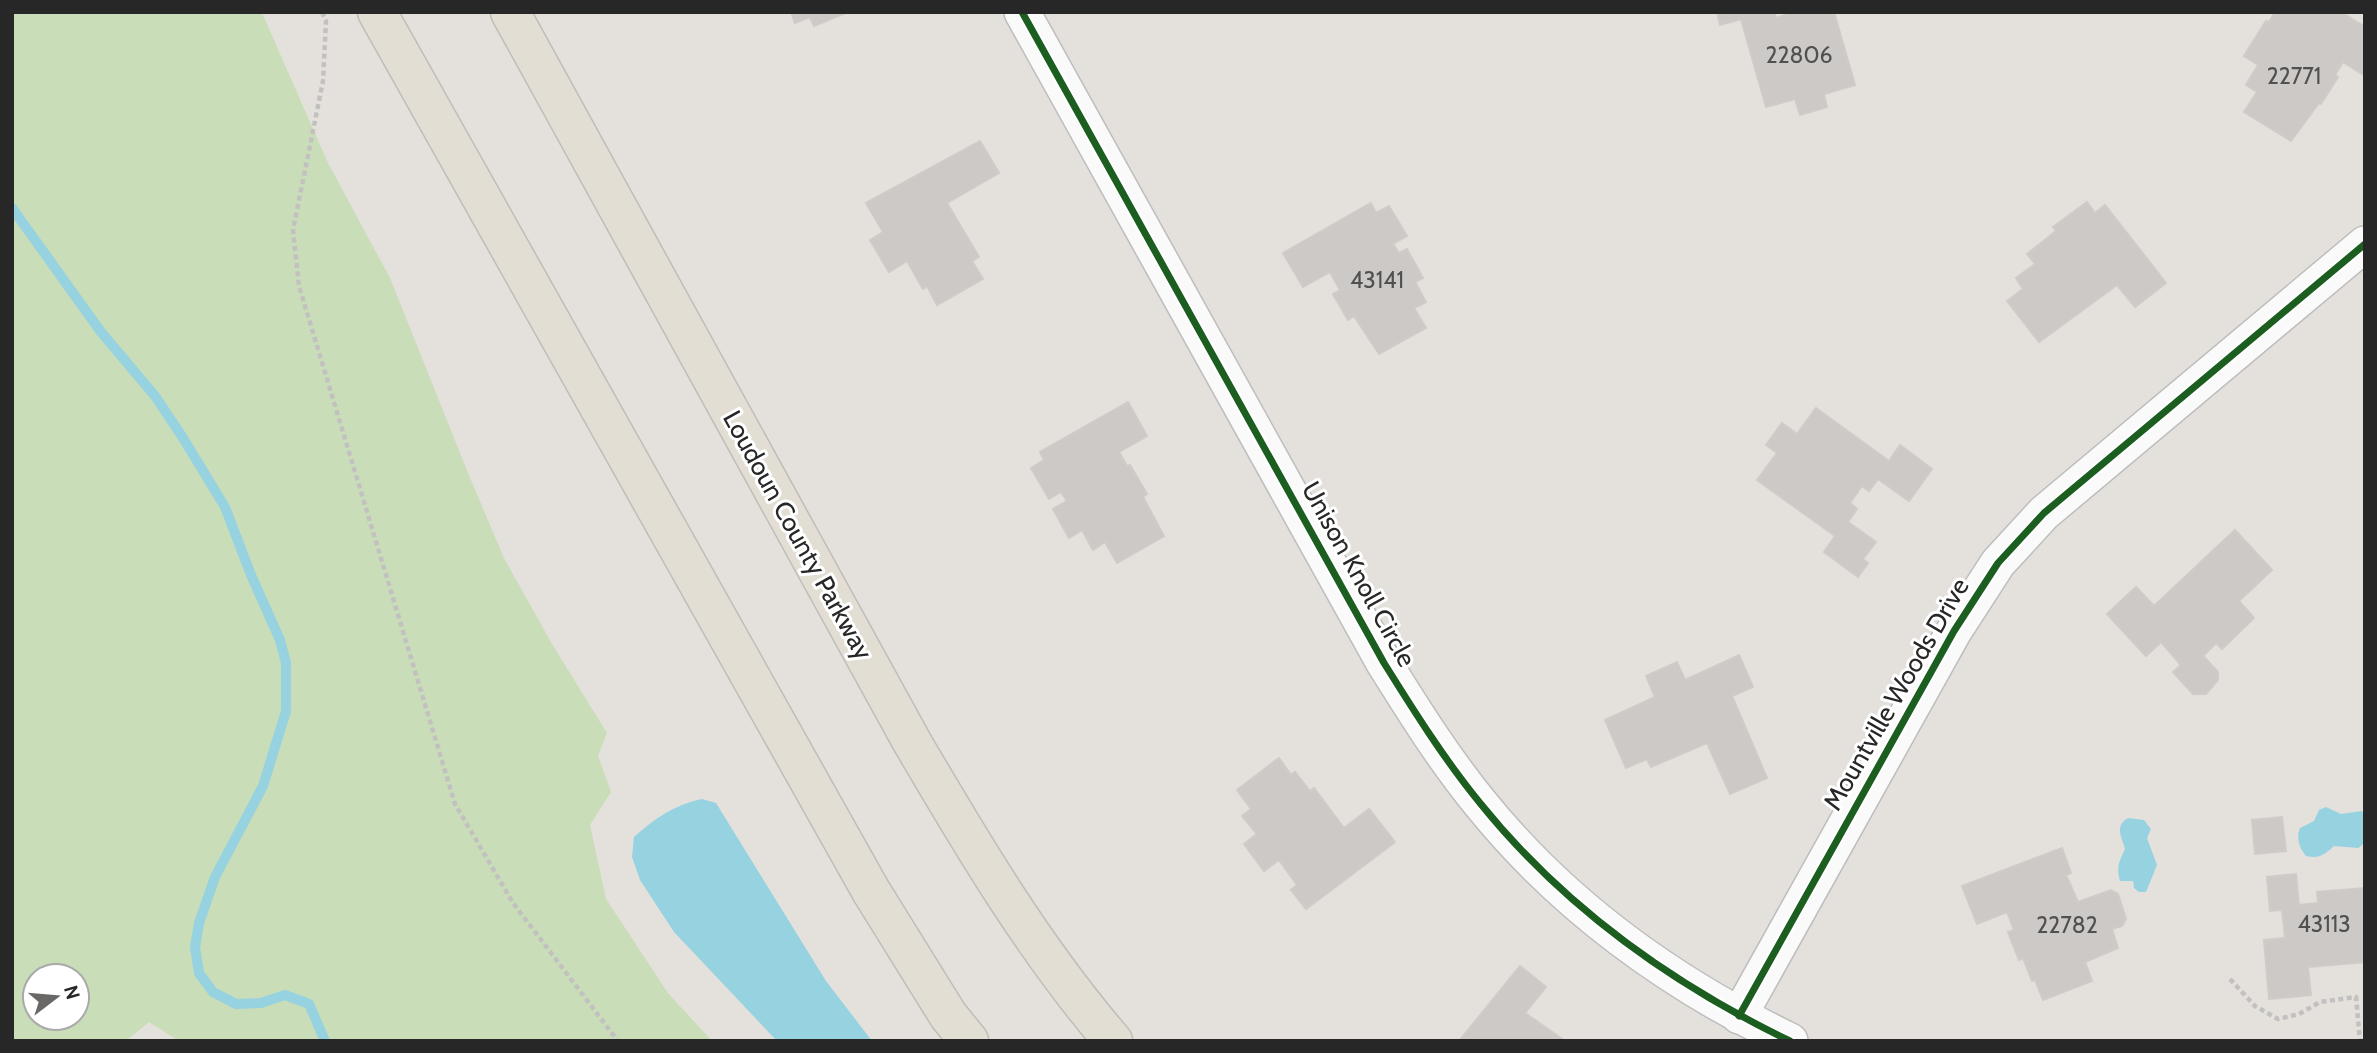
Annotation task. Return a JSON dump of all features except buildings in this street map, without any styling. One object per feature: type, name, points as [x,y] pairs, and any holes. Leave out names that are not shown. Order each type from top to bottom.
[{"type":"main road","points":[[377,12],[871,891],[948,1015],[969,1041]]},
{"type":"main road","name":"Loudoun County Parkway","points":[[510,12],[912,742],[977,854],[1045,956],[1113,1041]]},
{"type":"street","name":"Unison Knoll Circle","points":[[1023,12],[1384,663],[1425,729],[1481,804],[1545,873],[1603,925],[1655,964],[1739,1016],[1790,1041]]},
{"type":"street","name":"Mountville Woods Drive","points":[[1739,1016],[1954,631],[1998,563],[2043,513],[2365,244]]},
{"type":"path","points":[[322,12],[326,21],[323,81],[293,230],[299,286],[456,804],[513,904],[618,1041]]},
{"type":"path","points":[[2230,979],[2255,1006],[2278,1018],[2299,1014],[2320,1002],[2356,997],[2360,1041]]},
{"type":"green space","points":[[12,12],[260,12],[328,163],[390,278],[504,558],[552,644],[607,733],[598,756],[611,792],[590,825],[606,899],[668,993],[712,1041],[179,1041],[149,1022],[126,1041],[12,1041]]},
{"type":"water","points":[[702,799],[716,803],[826,981],[872,1041],[777,1041],[674,932],[640,880],[632,857],[634,837],[665,813]]},
{"type":"water","points":[[2326,807],[2341,814],[2362,811],[2365,816],[2365,843],[2358,848],[2334,846],[2321,856],[2306,856],[2299,842],[2300,828],[2314,821],[2319,810]]},
{"type":"water","points":[[2128,818],[2144,820],[2151,829],[2147,838],[2157,865],[2146,892],[2139,892],[2134,888],[2133,881],[2120,881],[2119,865],[2125,849],[2120,828]]},
{"type":"waterway","points":[[12,208],[101,332],[155,396],[183,438],[225,507],[280,640],[286,663],[286,711],[263,786],[215,877],[199,923],[195,947],[199,973],[213,992],[236,1004],[261,1003],[285,995],[309,1004],[325,1041]]},
{"type":"cycle path","points":[[1022,12],[1384,663],[1454,769],[1512,840],[1583,909],[1662,968],[1746,1019],[1790,1041]]},
{"type":"cycle path","points":[[1739,1016],[1954,631],[1998,563],[2044,513],[2365,244]]}]
